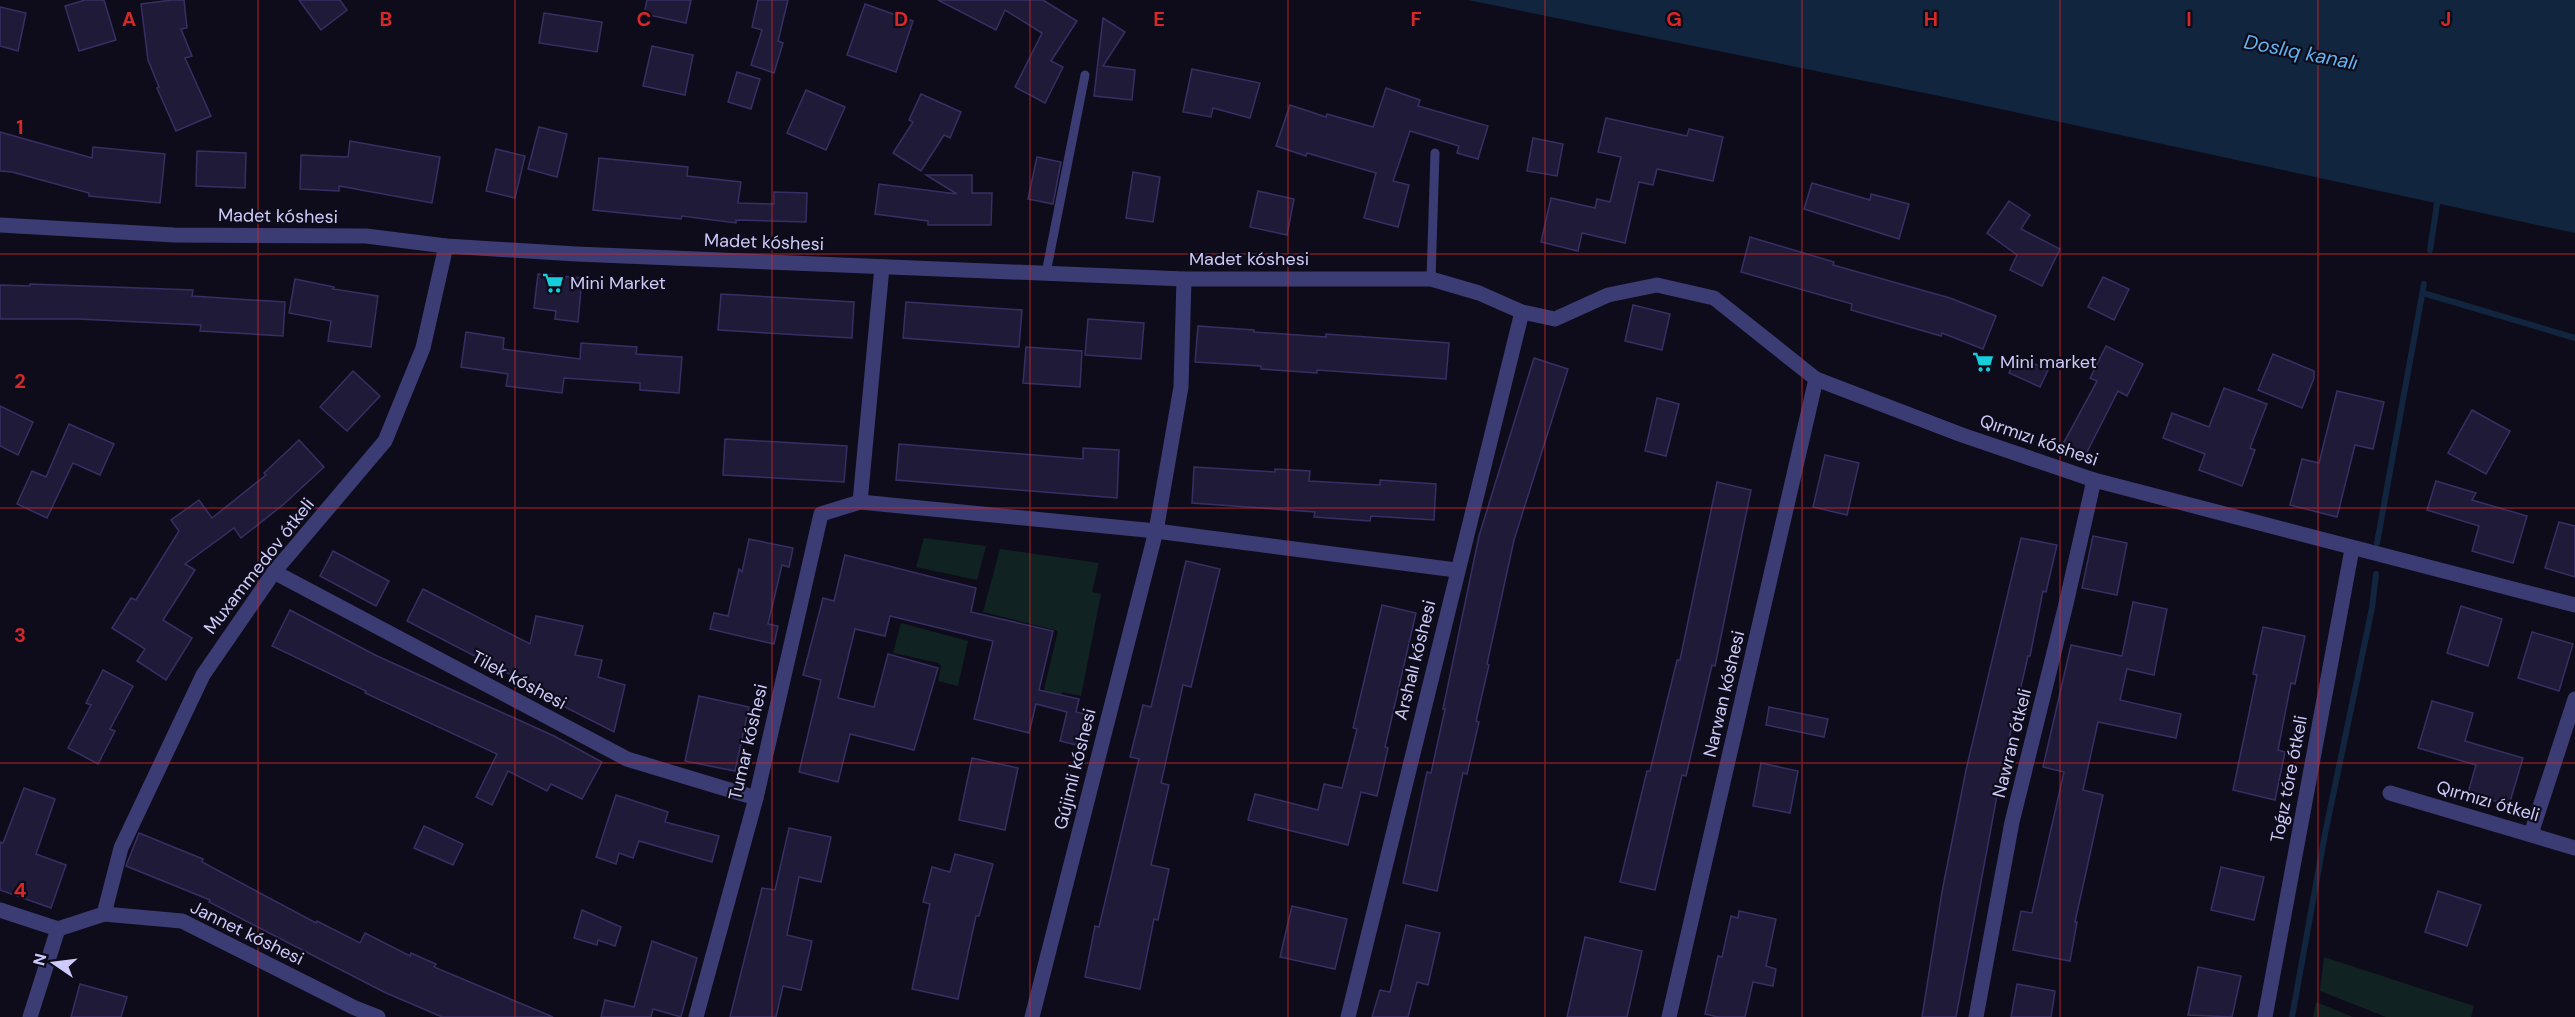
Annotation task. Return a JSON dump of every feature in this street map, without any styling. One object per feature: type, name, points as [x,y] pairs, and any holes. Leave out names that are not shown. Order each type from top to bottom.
[{"type":"street","name":"Madet kóshesi","points":[[0,225],[174,234],[366,237],[446,246],[1184,279],[1431,279],[1479,293],[1522,312]]},
{"type":"street","name":"Muxammedov ótkeli","points":[[104,914],[121,848],[203,675],[274,572],[386,441],[423,348],[446,246]]},
{"type":"street","points":[[860,502],[882,267]]},
{"type":"street","name":"Gújimli kóshesi","points":[[1032,1017],[1156,531],[1181,387],[1184,279]]},
{"type":"street","name":"Qırmızı kóshesi","points":[[1522,312],[1555,319],[1608,295],[1657,285],[1714,298],[1816,380],[1962,435],[2094,480],[2352,549],[2575,605]]},
{"type":"street","name":"Arshalı kóshesi","points":[[1348,1017],[1456,570],[1522,312]]},
{"type":"street","name":"Narwan kóshesi","points":[[1669,1017],[1816,380]]},
{"type":"street","name":"Nawran ótkeli","points":[[1976,1017],[2012,822],[2094,480]]},
{"type":"street","name":"Tumar kóshesi","points":[[696,1017],[756,798],[821,514],[860,502],[1156,531]]},
{"type":"street","points":[[1156,531],[1456,570]]},
{"type":"street","name":"Toǵız tóre ótkeli","points":[[2265,1017],[2352,549]]},
{"type":"street","name":"Tilek kóshesi","points":[[274,572],[627,759],[756,798]]},
{"type":"street","points":[[2531,834],[2575,699]]},
{"type":"street","name":"Qırmızı ótkeli","points":[[2390,793],[2575,848]]},
{"type":"street","points":[[0,910],[58,929],[30,1017]]},
{"type":"street","name":"Jannet kóshesi","points":[[58,929],[104,914],[182,921],[355,1013],[378,1017]]},
{"type":"lane","points":[[1046,273],[1085,75]]},
{"type":"lane","points":[[1431,279],[1435,153]]},
{"type":"green space","points":[[924,538],[986,546],[977,580],[916,567]]},
{"type":"green space","points":[[1000,549],[1099,563],[1092,592],[1101,594],[1081,696],[1062,692],[1058,706],[1041,702],[1058,631],[983,612]]},
{"type":"green space","points":[[901,623],[968,641],[958,686],[938,681],[941,666],[939,663],[893,653]]},
{"type":"green space","points":[[2324,957],[2474,1006],[2471,1017],[2386,1017],[2320,991]]},
{"type":"green space","points":[[2316,1002],[2353,1017],[2313,1017]]},
{"type":"water","name":"Doslıq kanalı","points":[[1468,0],[2575,0],[2575,233],[1949,98]]},
{"type":"building","points":[[85,0],[104,0],[116,40],[79,51],[65,6]]},
{"type":"building","points":[[184,0],[187,28],[181,29],[192,56],[185,58],[211,116],[176,131],[157,88],[159,87],[148,60],[141,4]]},
{"type":"building","points":[[299,0],[340,0],[347,10],[321,30]]},
{"type":"building","points":[[647,0],[691,0],[686,23],[644,14]]},
{"type":"building","points":[[758,0],[788,0],[778,41],[783,43],[774,73],[751,65],[762,30],[752,27]]},
{"type":"building","points":[[938,0],[1043,0],[1077,21],[1051,61],[1063,67],[1045,103],[1015,87],[1042,33],[1005,10],[996,30]]},
{"type":"building","points":[[865,4],[913,21],[896,72],[847,55]]},
{"type":"building","points":[[0,7],[26,13],[18,51],[0,46]]},
{"type":"building","points":[[544,13],[602,22],[597,52],[539,43]]},
{"type":"building","points":[[1103,18],[1125,32],[1103,66],[1135,70],[1132,100],[1094,96]]},
{"type":"building","points":[[652,46],[693,55],[685,95],[643,86]]},
{"type":"building","points":[[1192,69],[1260,83],[1250,118],[1213,108],[1211,117],[1183,112]]},
{"type":"building","points":[[737,72],[760,79],[751,109],[728,102]]},
{"type":"building","points":[[1386,88],[1420,100],[1418,106],[1488,126],[1478,159],[1457,153],[1459,146],[1410,131],[1393,181],[1409,185],[1398,227],[1364,218],[1376,173],[1307,153],[1306,156],[1276,146],[1290,105],[1326,117],[1327,114],[1373,127]]},
{"type":"building","points":[[806,90],[845,107],[826,150],[787,133]]},
{"type":"building","points":[[921,94],[961,112],[950,138],[944,135],[921,171],[893,153],[913,122],[909,120]]},
{"type":"building","points":[[1606,118],[1687,136],[1689,129],[1723,137],[1713,181],[1657,169],[1653,185],[1639,182],[1625,243],[1582,233],[1578,251],[1541,242],[1551,198],[1595,208],[1597,199],[1610,202],[1621,157],[1598,152]]},
{"type":"building","points":[[539,127],[567,134],[557,177],[528,169]]},
{"type":"building","points":[[0,132],[92,158],[93,147],[165,154],[160,203],[89,196],[89,193],[12,172],[0,171]]},
{"type":"building","points":[[1533,138],[1563,144],[1557,176],[1527,171]]},
{"type":"building","points":[[350,141],[440,157],[432,203],[339,186],[339,191],[300,189],[301,155],[348,157]]},
{"type":"building","points":[[496,149],[525,156],[515,198],[486,191]]},
{"type":"building","points":[[197,151],[246,153],[245,188],[196,186]]},
{"type":"building","points":[[1037,157],[1061,162],[1053,204],[1028,199]]},
{"type":"building","points":[[599,158],[688,167],[687,176],[741,182],[738,203],[774,204],[774,192],[807,193],[806,222],[736,220],[736,223],[682,216],[681,219],[593,210]]},
{"type":"building","points":[[1133,172],[1160,177],[1153,222],[1126,218]]},
{"type":"building","points":[[926,175],[972,175],[972,193],[992,193],[991,225],[928,225],[928,221],[875,214],[879,184],[957,194]]},
{"type":"building","points":[[1812,183],[1870,200],[1871,194],[1909,204],[1899,239],[1804,209]]},
{"type":"building","points":[[1258,191],[1294,199],[1287,235],[1250,227]]},
{"type":"building","points":[[2009,201],[2030,215],[2021,229],[2060,249],[2042,286],[2010,270],[2017,255],[1987,233]]},
{"type":"building","points":[[1750,237],[1834,262],[1833,265],[1950,298],[1996,316],[1983,349],[1942,333],[1941,336],[1851,310],[1852,304],[1741,272]]},
{"type":"building","points":[[538,274],[582,278],[578,322],[555,319],[556,311],[534,308]]},
{"type":"building","points":[[2103,277],[2129,289],[2114,320],[2088,307]]},
{"type":"building","points":[[295,279],[334,287],[333,289],[378,296],[371,347],[328,341],[331,321],[289,313]]},
{"type":"building","points":[[30,284],[193,290],[192,296],[285,302],[283,336],[200,331],[201,325],[78,319],[0,319],[0,285],[30,286]]},
{"type":"building","points":[[721,294],[854,302],[852,338],[718,330]]},
{"type":"building","points":[[906,302],[1022,310],[1019,347],[903,338]]},
{"type":"building","points":[[1633,305],[1670,314],[1662,350],[1625,341]]},
{"type":"building","points":[[1088,319],[1144,323],[1141,359],[1085,355]]},
{"type":"building","points":[[1198,326],[1326,337],[1326,334],[1449,343],[1446,379],[1317,370],[1317,373],[1261,369],[1261,366],[1195,362]]},
{"type":"building","points":[[466,332],[504,338],[503,349],[580,359],[581,343],[637,347],[636,354],[682,357],[679,393],[640,390],[640,383],[564,378],[562,393],[506,386],[508,374],[461,367]]},
{"type":"building","points":[[2106,346],[2143,364],[2127,396],[2118,391],[2085,456],[2063,444],[2097,381],[2090,378]]},
{"type":"building","points":[[1026,347],[1082,351],[1080,387],[1023,383]]},
{"type":"building","points":[[2273,354],[2314,371],[2314,378],[2302,408],[2258,390]]},
{"type":"building","points":[[2017,356],[2048,370],[2040,387],[2009,373]]},
{"type":"building","points":[[1534,358],[1568,369],[1514,540],[1476,721],[1479,722],[1467,774],[1463,773],[1437,891],[1403,883],[1427,772],[1431,773],[1479,536]]},
{"type":"building","points":[[353,371],[380,396],[347,431],[320,407]]},
{"type":"building","points":[[2224,388],[2267,404],[2250,448],[2255,450],[2242,486],[2199,470],[2205,454],[2163,438],[2172,413],[2209,427]]},
{"type":"building","points":[[2337,391],[2384,402],[2373,449],[2355,445],[2337,517],[2290,505],[2302,459],[2319,463]]},
{"type":"building","points":[[1657,398],[1679,404],[1666,456],[1645,451]]},
{"type":"building","points":[[0,406],[33,422],[18,455],[0,446]]},
{"type":"building","points":[[2472,410],[2510,431],[2486,474],[2448,453]]},
{"type":"building","points":[[69,424],[114,444],[100,475],[73,463],[47,518],[17,504],[32,471],[46,477]]},
{"type":"building","points":[[725,439],[847,446],[844,482],[723,475]]},
{"type":"building","points":[[299,440],[324,467],[284,504],[241,538],[234,528],[185,564],[195,570],[163,620],[192,638],[166,680],[137,661],[145,649],[112,628],[131,598],[136,600],[179,531],[171,520],[199,500],[212,518],[266,475],[264,473]]},
{"type":"building","points":[[899,444],[1083,459],[1083,448],[1119,450],[1117,498],[896,480]]},
{"type":"building","points":[[1825,455],[1859,463],[1847,515],[1813,507]]},
{"type":"building","points":[[1194,467],[1275,472],[1275,469],[1310,471],[1309,481],[1380,485],[1380,480],[1436,484],[1434,520],[1371,516],[1370,521],[1314,517],[1315,512],[1192,503]]},
{"type":"building","points":[[2436,481],[2476,493],[2472,500],[2527,516],[2513,563],[2472,551],[2479,526],[2427,510]]},
{"type":"building","points":[[1717,482],[1751,490],[1715,666],[1712,665],[1686,776],[1682,775],[1655,890],[1620,882],[1677,660],[1680,660]]},
{"type":"building","points":[[2559,522],[2575,526],[2575,577],[2545,568]]},
{"type":"building","points":[[2093,536],[2127,543],[2117,595],[2082,588]]},
{"type":"building","points":[[2021,538],[2057,545],[2046,592],[2043,591],[2030,656],[2028,656],[2001,774],[1956,1017],[1922,1017],[1942,892],[1966,770]]},
{"type":"building","points":[[749,539],[793,548],[789,567],[782,565],[768,624],[778,626],[774,644],[710,629],[714,613],[728,616],[739,569],[742,572]]},
{"type":"building","points":[[333,551],[389,581],[376,606],[320,576]]},
{"type":"building","points":[[845,555],[976,588],[971,612],[1053,631],[1039,690],[1079,699],[1076,712],[1093,716],[1085,747],[1060,741],[1067,712],[1036,704],[1029,733],[974,719],[993,641],[890,616],[885,636],[855,629],[838,698],[874,707],[888,654],[938,668],[914,750],[850,734],[838,782],[799,772],[821,680],[803,675],[823,598],[834,601]]},
{"type":"building","points":[[1186,561],[1220,569],[1191,687],[1183,685],[1161,783],[1169,785],[1151,865],[1169,869],[1158,920],[1154,919],[1140,989],[1085,977],[1095,926],[1099,927],[1139,759],[1130,757],[1143,705],[1151,707]]},
{"type":"building","points":[[423,589],[530,644],[536,616],[583,626],[575,655],[602,660],[598,677],[625,685],[614,732],[520,684],[521,680],[407,621]]},
{"type":"building","points":[[2133,602],[2167,609],[2154,675],[2127,669],[2120,700],[2181,714],[2176,738],[2098,722],[2083,790],[2103,795],[2075,922],[2077,922],[2070,961],[2013,950],[2021,911],[2032,913],[2064,772],[2043,767],[2071,645],[2122,656]]},
{"type":"building","points":[[1382,605],[1416,613],[1385,747],[1388,748],[1377,796],[1361,792],[1348,845],[1248,820],[1255,794],[1318,810],[1324,784],[1342,788],[1357,729],[1353,728]]},
{"type":"building","points":[[2461,606],[2502,619],[2488,666],[2447,653]]},
{"type":"building","points":[[290,610],[375,655],[554,736],[602,762],[582,799],[551,784],[547,791],[508,771],[492,805],[476,797],[497,754],[365,693],[366,691],[272,646]]},
{"type":"building","points":[[2263,627],[2305,636],[2295,684],[2291,683],[2278,750],[2285,752],[2275,800],[2233,790],[2257,675],[2253,674]]},
{"type":"building","points":[[2532,632],[2573,644],[2559,691],[2518,678]]},
{"type":"building","points":[[103,670],[133,686],[110,729],[115,731],[98,764],[68,748],[91,705],[86,703]]},
{"type":"building","points":[[699,696],[749,707],[735,771],[685,761]]},
{"type":"building","points":[[2432,701],[2473,713],[2465,741],[2523,758],[2509,805],[2468,793],[2476,765],[2418,748]]},
{"type":"building","points":[[1769,707],[1828,719],[1824,737],[1766,725]]},
{"type":"building","points":[[972,758],[1018,768],[1005,830],[959,820]]},
{"type":"building","points":[[1761,763],[1798,771],[1790,813],[1753,806]]},
{"type":"building","points":[[24,788],[55,799],[36,854],[66,865],[51,908],[0,890],[0,842],[3,843]]},
{"type":"building","points":[[616,795],[668,812],[665,822],[719,836],[712,862],[639,841],[633,858],[619,853],[616,864],[596,857]]},
{"type":"building","points":[[424,826],[463,844],[453,865],[414,848]]},
{"type":"building","points":[[789,828],[831,837],[821,882],[799,877],[787,935],[812,941],[801,990],[783,986],[776,1017],[730,1017],[762,888],[775,890]]},
{"type":"building","points":[[139,833],[203,859],[202,862],[316,923],[317,921],[360,943],[365,933],[410,956],[411,953],[436,964],[434,967],[553,1017],[442,1017],[384,992],[209,902],[210,900],[126,866]]},
{"type":"building","points":[[955,854],[993,864],[979,916],[976,916],[958,999],[912,989],[930,904],[923,902],[932,867],[950,872]]},
{"type":"building","points":[[2221,867],[2264,877],[2254,920],[2211,910]]},
{"type":"building","points":[[2438,891],[2481,905],[2467,946],[2425,932]]},
{"type":"building","points":[[1292,906],[1347,919],[1335,969],[1280,957]]},
{"type":"building","points":[[582,910],[621,927],[615,946],[598,940],[597,945],[574,938]]},
{"type":"building","points":[[1739,911],[1776,919],[1766,966],[1776,969],[1773,986],[1753,982],[1745,1017],[1718,1017],[1705,1014],[1718,956],[1722,957],[1731,916],[1738,918]]},
{"type":"building","points":[[1406,925],[1440,933],[1428,985],[1417,982],[1408,1017],[1372,1017],[1380,990],[1390,992]]},
{"type":"building","points":[[1585,937],[1642,951],[1627,1017],[1567,1017]]},
{"type":"building","points":[[652,941],[697,958],[681,1017],[653,1009],[651,1017],[601,1017],[605,1000],[634,1007]]},
{"type":"building","points":[[2198,967],[2241,976],[2232,1017],[2188,1015]]},
{"type":"building","points":[[80,984],[127,997],[121,1017],[71,1017]]},
{"type":"building","points":[[2017,984],[2055,991],[2051,1017],[2011,1017]]},
{"type":"waterway","points":[[2430,250],[2437,204]]},
{"type":"waterway","points":[[2377,543],[2424,284]]},
{"type":"waterway","points":[[2423,293],[2575,338]]},
{"type":"waterway","points":[[2292,1017],[2325,834],[2372,608],[2376,574]]},
{"type":"place","name":"Mini Market","points":[[553,283]]},
{"type":"place","name":"Mini market","points":[[1983,362]]}]
